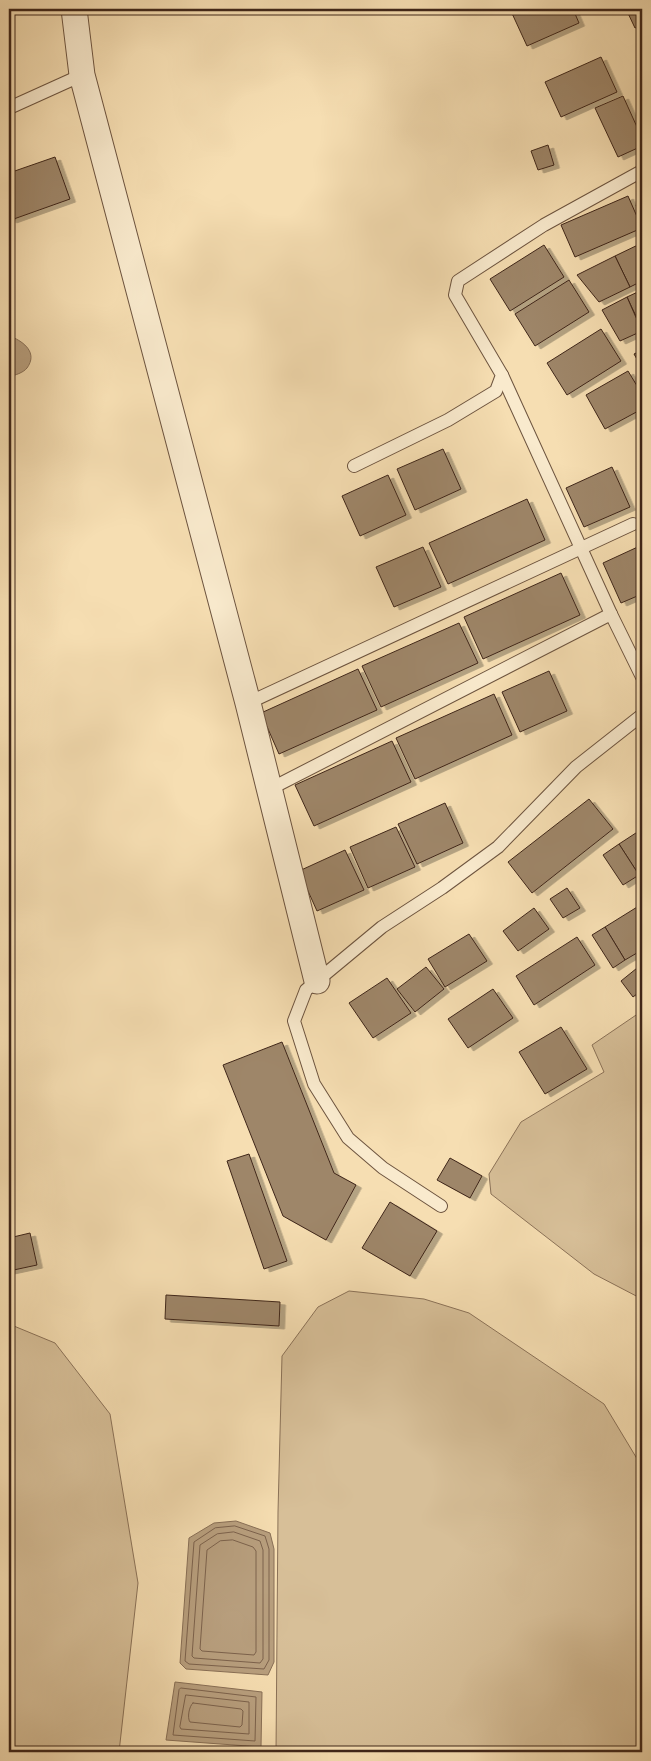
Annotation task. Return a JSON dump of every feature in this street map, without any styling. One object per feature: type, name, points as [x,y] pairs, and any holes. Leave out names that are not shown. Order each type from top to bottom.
[{"type":"street","points":[[74,9],[82,75],[248,703],[317,981]]},
{"type":"lane","points":[[9,108],[82,75]]},
{"type":"lane","points":[[642,171],[544,225],[458,281],[455,295],[502,375],[611,614],[642,676]]},
{"type":"lane","points":[[354,466],[448,420],[496,391],[502,375]]},
{"type":"lane","points":[[248,703],[633,524]]},
{"type":"lane","points":[[270,789],[611,614]]},
{"type":"lane","points":[[441,1206],[383,1168],[348,1138],[314,1084],[294,1021],[306,990],[382,928],[442,888],[498,847],[576,767],[642,715]]},
{"type":"shaded area","points":[[642,1011],[642,1299],[594,1274],[491,1194],[489,1174],[521,1122],[604,1072],[592,1045]]},
{"type":"shaded area","points":[[349,1291],[424,1299],[469,1313],[604,1404],[642,1467],[642,1752],[276,1752],[278,1512],[282,1356],[318,1307]]},
{"type":"shaded area","points":[[9,1324],[55,1343],[110,1414],[138,1583],[119,1752],[9,1752]]},
{"type":"water","points":[[12,337],[25,345],[31,358],[25,370],[9,377],[9,338]]},
{"type":"water","points":[[236,1521],[270,1533],[274,1549],[274,1662],[268,1675],[186,1669],[180,1663],[189,1538],[214,1523]]},
{"type":"water","points":[[175,1682],[262,1692],[261,1747],[166,1740]]},
{"type":"building","points":[[510,9],[573,9],[579,23],[527,46]]},
{"type":"building","points":[[626,9],[642,9],[642,25],[635,28]]},
{"type":"building","points":[[601,57],[617,92],[561,117],[545,82]]},
{"type":"building","points":[[623,96],[642,138],[642,146],[618,157],[595,108]]},
{"type":"building","points":[[548,145],[554,165],[538,170],[531,151]]},
{"type":"building","points":[[55,157],[70,199],[11,220],[9,215],[9,173]]},
{"type":"building","points":[[628,196],[642,228],[575,257],[561,225]]},
{"type":"building","points":[[642,202],[642,217],[636,205]]},
{"type":"building","points":[[642,243],[642,281],[630,287],[615,256]]},
{"type":"building","points":[[544,245],[564,277],[510,311],[490,279]]},
{"type":"building","points":[[615,256],[630,287],[599,302],[577,275]]},
{"type":"building","points":[[569,280],[589,312],[535,346],[515,314]]},
{"type":"building","points":[[642,290],[642,329],[627,297]]},
{"type":"building","points":[[627,297],[642,331],[620,341],[602,310]]},
{"type":"building","points":[[601,329],[621,361],[567,395],[547,363]]},
{"type":"building","points":[[642,350],[642,368],[634,354]]},
{"type":"building","points":[[628,371],[642,394],[642,409],[605,429],[586,395]]},
{"type":"building","points":[[443,449],[461,489],[415,510],[397,469]]},
{"type":"building","points":[[612,467],[630,507],[584,527],[566,488]]},
{"type":"building","points":[[388,475],[406,515],[360,536],[342,496]]},
{"type":"building","points":[[527,499],[545,540],[448,584],[429,543]]},
{"type":"building","points":[[642,545],[642,594],[621,603],[603,563]]},
{"type":"building","points":[[423,547],[441,587],[394,607],[376,567]]},
{"type":"building","points":[[561,573],[580,615],[483,659],[464,617]]},
{"type":"building","points":[[459,623],[478,663],[381,707],[362,666]]},
{"type":"building","points":[[358,669],[377,710],[279,754],[261,713]]},
{"type":"building","points":[[549,671],[567,711],[520,732],[502,692]]},
{"type":"building","points":[[494,694],[512,735],[415,779],[396,738]]},
{"type":"building","points":[[392,741],[411,782],[314,826],[295,785]]},
{"type":"building","points":[[589,799],[613,829],[532,893],[508,862]]},
{"type":"building","points":[[445,803],[463,843],[417,864],[398,824]]},
{"type":"building","points":[[396,827],[415,867],[368,888],[350,847]]},
{"type":"building","points":[[642,829],[642,873],[639,875],[619,844]]},
{"type":"building","points":[[619,844],[639,875],[623,885],[603,855]]},
{"type":"building","points":[[345,850],[364,890],[317,911],[299,871]]},
{"type":"building","points":[[567,888],[580,908],[563,918],[550,899]]},
{"type":"building","points":[[642,904],[642,950],[625,960],[605,927]]},
{"type":"building","points":[[534,908],[549,929],[518,951],[503,931]]},
{"type":"building","points":[[605,927],[625,960],[613,968],[592,935]]},
{"type":"building","points":[[469,934],[487,961],[445,987],[428,959]]},
{"type":"building","points":[[577,937],[595,965],[534,1005],[516,976]]},
{"type":"building","points":[[642,964],[642,990],[633,997],[621,981]]},
{"type":"building","points":[[426,967],[444,989],[415,1012],[397,989]]},
{"type":"building","points":[[387,978],[411,1013],[373,1038],[349,1003]]},
{"type":"building","points":[[493,989],[513,1018],[468,1048],[448,1019]]},
{"type":"building","points":[[561,1027],[587,1069],[545,1094],[519,1052]]},
{"type":"building","points":[[282,1042],[334,1173],[356,1185],[326,1240],[283,1216],[223,1065]]},
{"type":"building","points":[[249,1154],[287,1261],[264,1269],[227,1161]]},
{"type":"building","points":[[450,1158],[482,1176],[470,1198],[437,1180]]},
{"type":"building","points":[[390,1202],[437,1231],[410,1276],[362,1248]]},
{"type":"building","points":[[30,1233],[37,1265],[9,1271],[9,1238]]},
{"type":"building","points":[[166,1295],[280,1302],[279,1326],[165,1319]]}]
